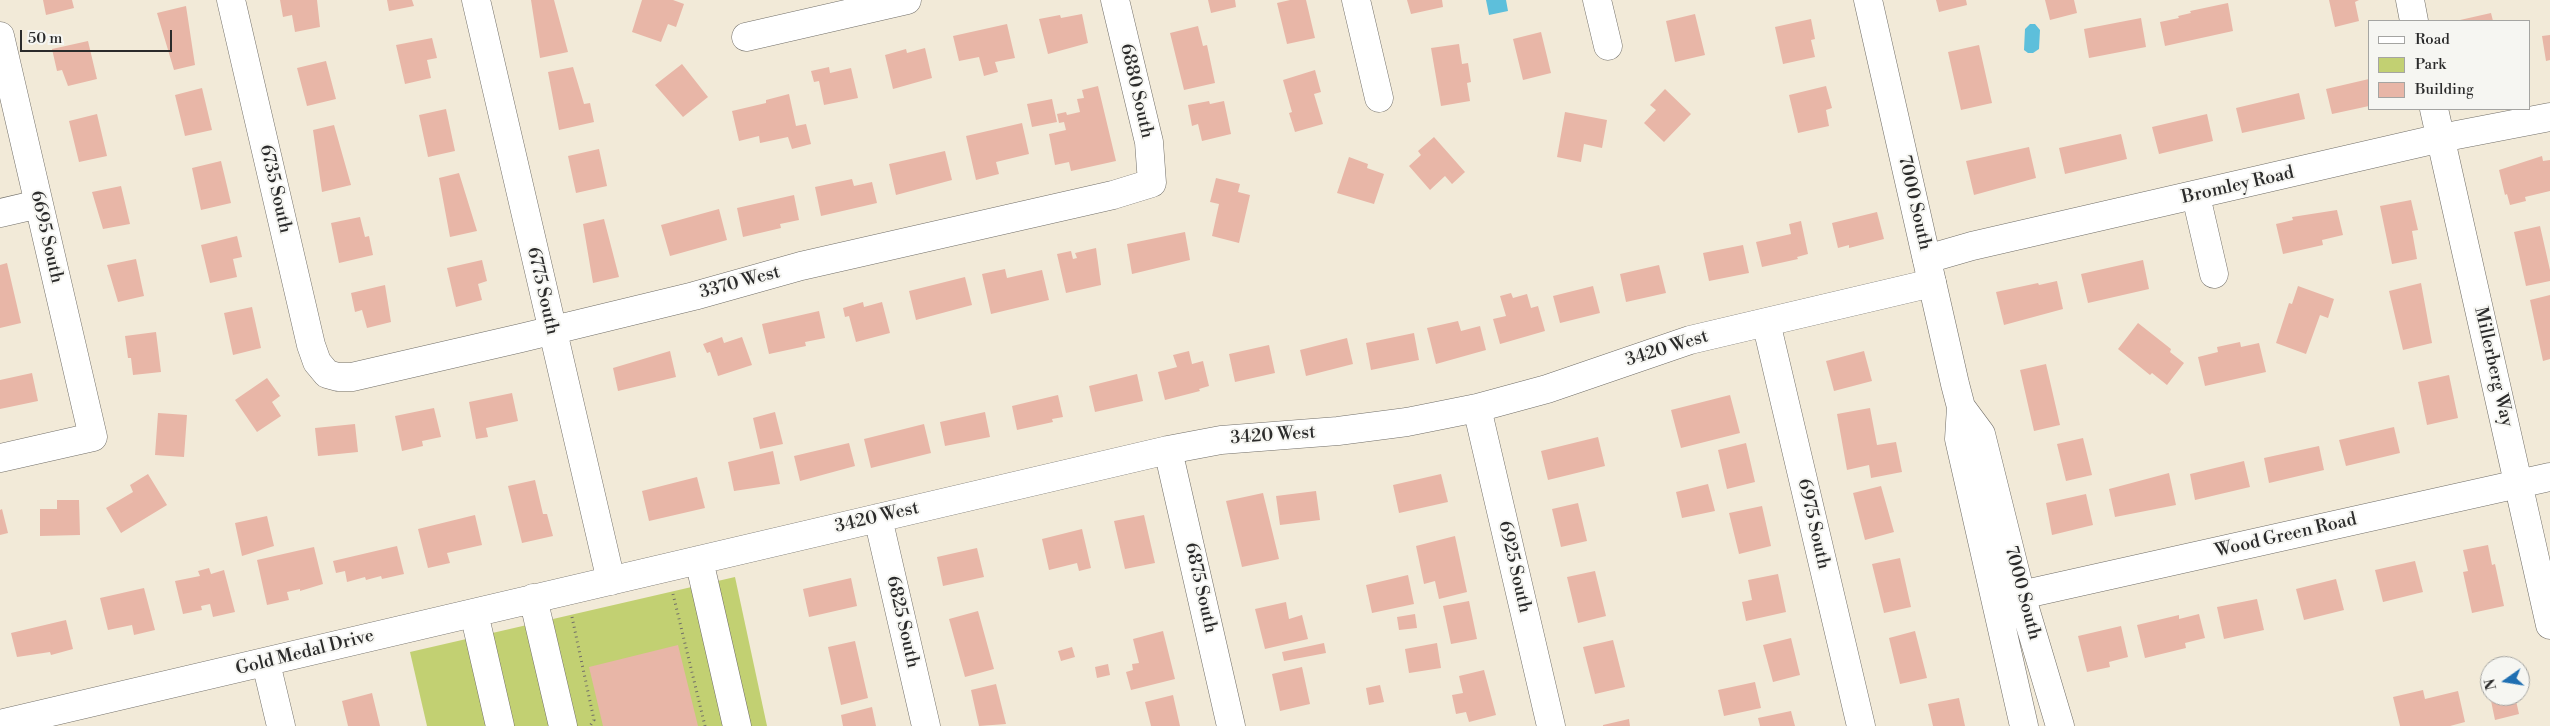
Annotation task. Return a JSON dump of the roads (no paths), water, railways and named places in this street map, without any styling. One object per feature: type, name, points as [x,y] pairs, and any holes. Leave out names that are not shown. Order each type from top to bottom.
[{"type":"street","name":"6735 South","points":[[231,0],[311,345],[317,362],[327,374]]},
{"type":"street","name":"6775 South","points":[[476,0],[551,330],[611,581]]},
{"type":"street","points":[[746,37],[907,0]]},
{"type":"street","name":"6880 South","points":[[1115,0],[1149,142],[1152,183]]},
{"type":"street","points":[[1356,0],[1379,98]]},
{"type":"street","points":[[1597,0],[1608,46]]},
{"type":"street","name":"7000 South","points":[[1868,0],[1962,406],[1959,439],[2024,726]]},
{"type":"street","points":[[2410,0],[2414,20]]},
{"type":"street","name":"6695 South","points":[[0,36],[93,437],[0,458]]},
{"type":"street","name":"Millerberg Way","points":[[2434,110],[2550,625]]},
{"type":"street","name":"Bromley Road","points":[[1930,271],[1981,244],[2196,196],[2441,138],[2550,117]]},
{"type":"street","name":"3370 West","points":[[327,374],[338,377],[352,377],[694,296],[801,266],[1112,195],[1152,183]]},
{"type":"street","points":[[2196,196],[2214,274]]},
{"type":"street","points":[[0,213],[39,204]]},
{"type":"street","name":"3420 West","points":[[611,581],[1168,450],[1221,440],[1338,431],[1407,422],[1477,408],[1548,389],[1690,340],[1766,322],[1930,271]]},
{"type":"street","name":"6975 South","points":[[1766,322],[1861,726]]},
{"type":"street","name":"7000 South","points":[[1962,406],[1981,434],[2021,595],[2060,726]]},
{"type":"street","name":"6925 South","points":[[1477,408],[1551,726]]},
{"type":"street","name":"6875 South","points":[[1168,450],[1231,726]]},
{"type":"street","name":"Wood Green Road","points":[[2021,595],[2550,476]]},
{"type":"street","name":"6825 South","points":[[878,518],[926,726]]},
{"type":"street","points":[[699,560],[737,726]]},
{"type":"street","name":"Gold Medal Drive","points":[[14,723],[611,581]]},
{"type":"street","points":[[534,598],[563,726]]},
{"type":"street","points":[[474,613],[500,726]]},
{"type":"street","points":[[266,663],[281,726]]},
{"type":"water","points":[[1486,0],[1506,0],[1508,11],[1489,15]]},
{"type":"water","points":[[2030,24],[2035,24],[2040,30],[2039,49],[2033,53],[2028,53],[2024,50],[2025,29]]}]
